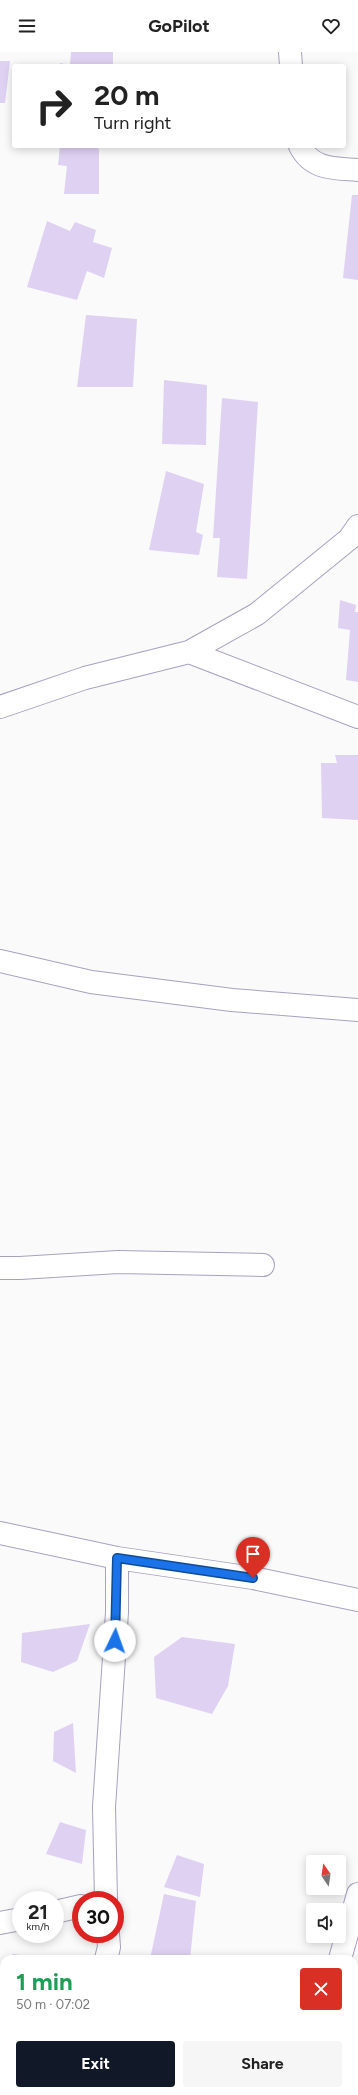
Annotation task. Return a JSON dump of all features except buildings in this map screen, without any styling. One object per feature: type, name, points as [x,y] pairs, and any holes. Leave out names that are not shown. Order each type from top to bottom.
[{"type":"street","points":[[290,52],[291,64]]},
{"type":"street","points":[[302,148],[312,162],[326,168],[358,170]]},
{"type":"street","points":[[0,707],[85,678],[189,652],[257,614],[349,539],[358,526]]},
{"type":"street","points":[[189,652],[358,717]]},
{"type":"street","points":[[0,962],[91,982],[232,1000],[358,1010]]},
{"type":"street","points":[[0,1268],[118,1262],[263,1265]]},
{"type":"street","points":[[0,1533],[117,1558],[253,1578],[358,1600]]},
{"type":"street","points":[[106,1891],[104,1807],[117,1612],[117,1558]]},
{"type":"street","points":[[341,1955],[358,1894]]},
{"type":"street","points":[[0,1923],[12,1921]]},
{"type":"street","points":[[107,1955],[109,1943]]},
{"type":"route","points":[[115,1641],[117,1612],[117,1558],[253,1578]]}]
